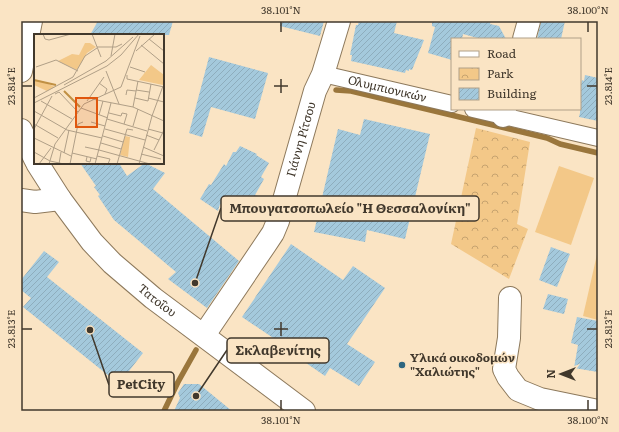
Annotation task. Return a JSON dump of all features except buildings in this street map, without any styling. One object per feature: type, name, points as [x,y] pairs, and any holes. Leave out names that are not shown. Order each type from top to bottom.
[{"type":"street","points":[[21,71],[31,21]]},
{"type":"street","name":"Γιάννη Ρίτσου","points":[[204,335],[273,233],[278,221],[315,91],[323,74],[339,21]]},
{"type":"street","points":[[524,38],[530,21]]},
{"type":"street","name":"Ολυμπιονικών","points":[[323,74],[451,104]]},
{"type":"street","points":[[483,110],[504,112],[598,138]]},
{"type":"street","points":[[21,130],[34,157]]},
{"type":"street","name":"Τατοΐου","points":[[38,164],[60,199],[92,242],[112,263],[153,298],[204,335],[297,409]]},
{"type":"street","points":[[21,200],[35,202],[60,199]]},
{"type":"street","points":[[510,298],[509,338],[504,369],[518,390],[540,399],[598,411]]},
{"type":"green space","points":[[476,128],[530,142],[517,224],[528,229],[509,279],[451,244]]},
{"type":"green space","points":[[559,166],[594,178],[571,245],[535,232]]},
{"type":"green space","points":[[598,250],[598,320],[583,316]]},
{"type":"waterway","points":[[336,90],[351,91],[547,138],[560,144],[598,153]]},
{"type":"waterway","points":[[164,411],[196,350]]},
{"type":"place","name":"Μπουγατσοπωλείο \"Η Θεσσαλονίκη\"","points":[[195,283]]},
{"type":"place","name":"PetCity","points":[[90,330]]},
{"type":"place","name":"Υλικά οικοδομών \"Χαλιώτης\"","points":[[402,365]]},
{"type":"place","name":"Σκλαβενίτης","points":[[196,396]]}]
